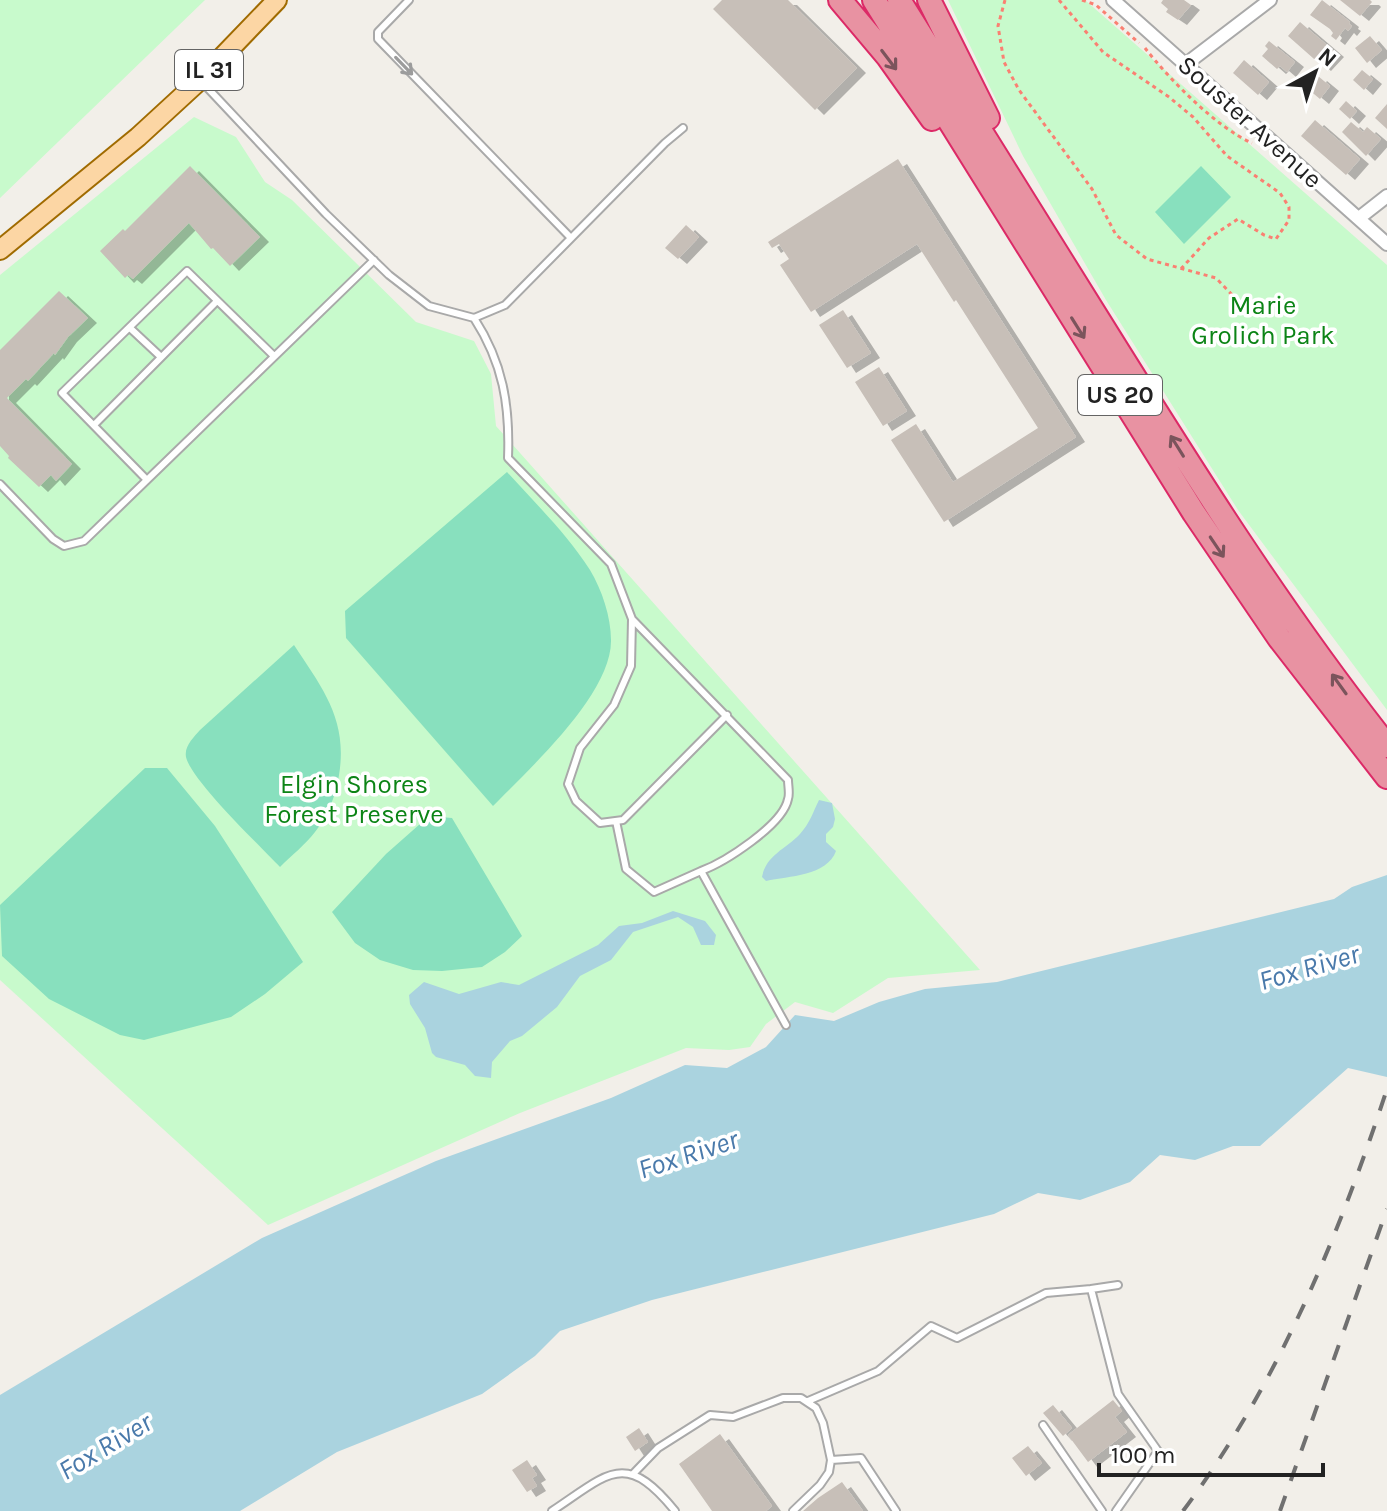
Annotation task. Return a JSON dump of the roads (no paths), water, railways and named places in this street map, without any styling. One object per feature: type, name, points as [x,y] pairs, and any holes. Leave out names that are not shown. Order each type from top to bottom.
[{"type":"highway","points":[[840,0],[888,57],[1048,280]]},
{"type":"highway","name":"US 20","points":[[874,0],[1202,526],[1279,638],[1387,777]]},
{"type":"highway","name":"US 20","points":[[899,0],[1260,574],[1387,746]]},
{"type":"highway","points":[[929,0],[1052,244]]},
{"type":"main road","name":"IL 31","points":[[0,250],[138,137],[200,80],[277,0]]},
{"type":"street","name":"Souster Avenue","points":[[1113,0],[1387,244]]},
{"type":"street","points":[[1186,64],[1270,0]]},
{"type":"street","points":[[1359,218],[1387,196]]},
{"type":"lane","points":[[409,0],[378,32],[378,39],[570,237]]},
{"type":"lane","points":[[200,80],[326,214],[374,260],[429,306],[474,318],[505,305],[683,128]]},
{"type":"lane","points":[[0,484],[53,539],[64,546],[84,541],[374,260]]},
{"type":"lane","points":[[147,480],[62,393],[187,271],[274,356]]},
{"type":"lane","points":[[94,425],[217,301]]},
{"type":"lane","points":[[474,318],[490,343],[506,394],[508,458],[611,564],[632,619],[631,666],[614,705],[580,748],[568,784],[576,801],[600,823],[623,820],[727,715]]},
{"type":"lane","points":[[130,328],[161,357]]},
{"type":"lane","points":[[616,821],[626,869],[654,892],[740,852],[780,816],[788,800],[788,780],[632,619]]},
{"type":"lane","points":[[701,871],[786,1025]]},
{"type":"lane","points":[[808,1401],[878,1371],[931,1326],[957,1338],[1046,1293],[1118,1285]]},
{"type":"lane","points":[[1091,1289],[1118,1394],[1158,1451],[1116,1511]]},
{"type":"lane","points":[[633,1474],[658,1448],[710,1415],[733,1417],[793,1396],[808,1401],[816,1408],[823,1423],[831,1460],[829,1472],[820,1485],[793,1511]]},
{"type":"lane","points":[[1043,1425],[1102,1511]]},
{"type":"lane","points":[[831,1460],[861,1458],[896,1511]]},
{"type":"lane","points":[[552,1511],[616,1472],[633,1474],[648,1481],[675,1511]]},
{"type":"water","points":[[819,800],[832,803],[835,819],[833,827],[826,834],[826,842],[836,851],[831,859],[824,866],[806,874],[766,881],[762,877],[764,869],[803,830]]},
{"type":"water","name":"Fox River","points":[[1387,875],[1387,1077],[1348,1068],[1260,1146],[1233,1146],[1195,1160],[1160,1155],[1130,1182],[1080,1200],[1038,1193],[994,1214],[652,1300],[560,1331],[535,1356],[482,1394],[337,1452],[240,1511],[0,1511],[0,1395],[262,1238],[436,1161],[611,1098],[685,1065],[727,1068],[766,1047],[795,1015],[834,1021],[879,1002],[925,989],[997,982],[1334,899],[1352,887]]},
{"type":"water","points":[[673,911],[705,921],[716,935],[714,945],[701,945],[693,927],[678,917],[633,932],[611,960],[580,976],[557,1007],[522,1036],[510,1041],[492,1062],[491,1078],[475,1076],[465,1065],[432,1053],[425,1028],[410,1004],[409,995],[424,982],[459,994],[501,982],[519,985],[598,945],[619,926],[642,923]]},
{"type":"railway","points":[[1183,1511],[1248,1412],[1302,1308],[1348,1200],[1387,1089]]},
{"type":"railway","points":[[1280,1511],[1387,1209]]},
{"type":"park label","name":"Marie Grolich Park","points":[[1263,320]]},
{"type":"park label","name":"Elgin Shores Forest Preserve","points":[[354,799]]}]
